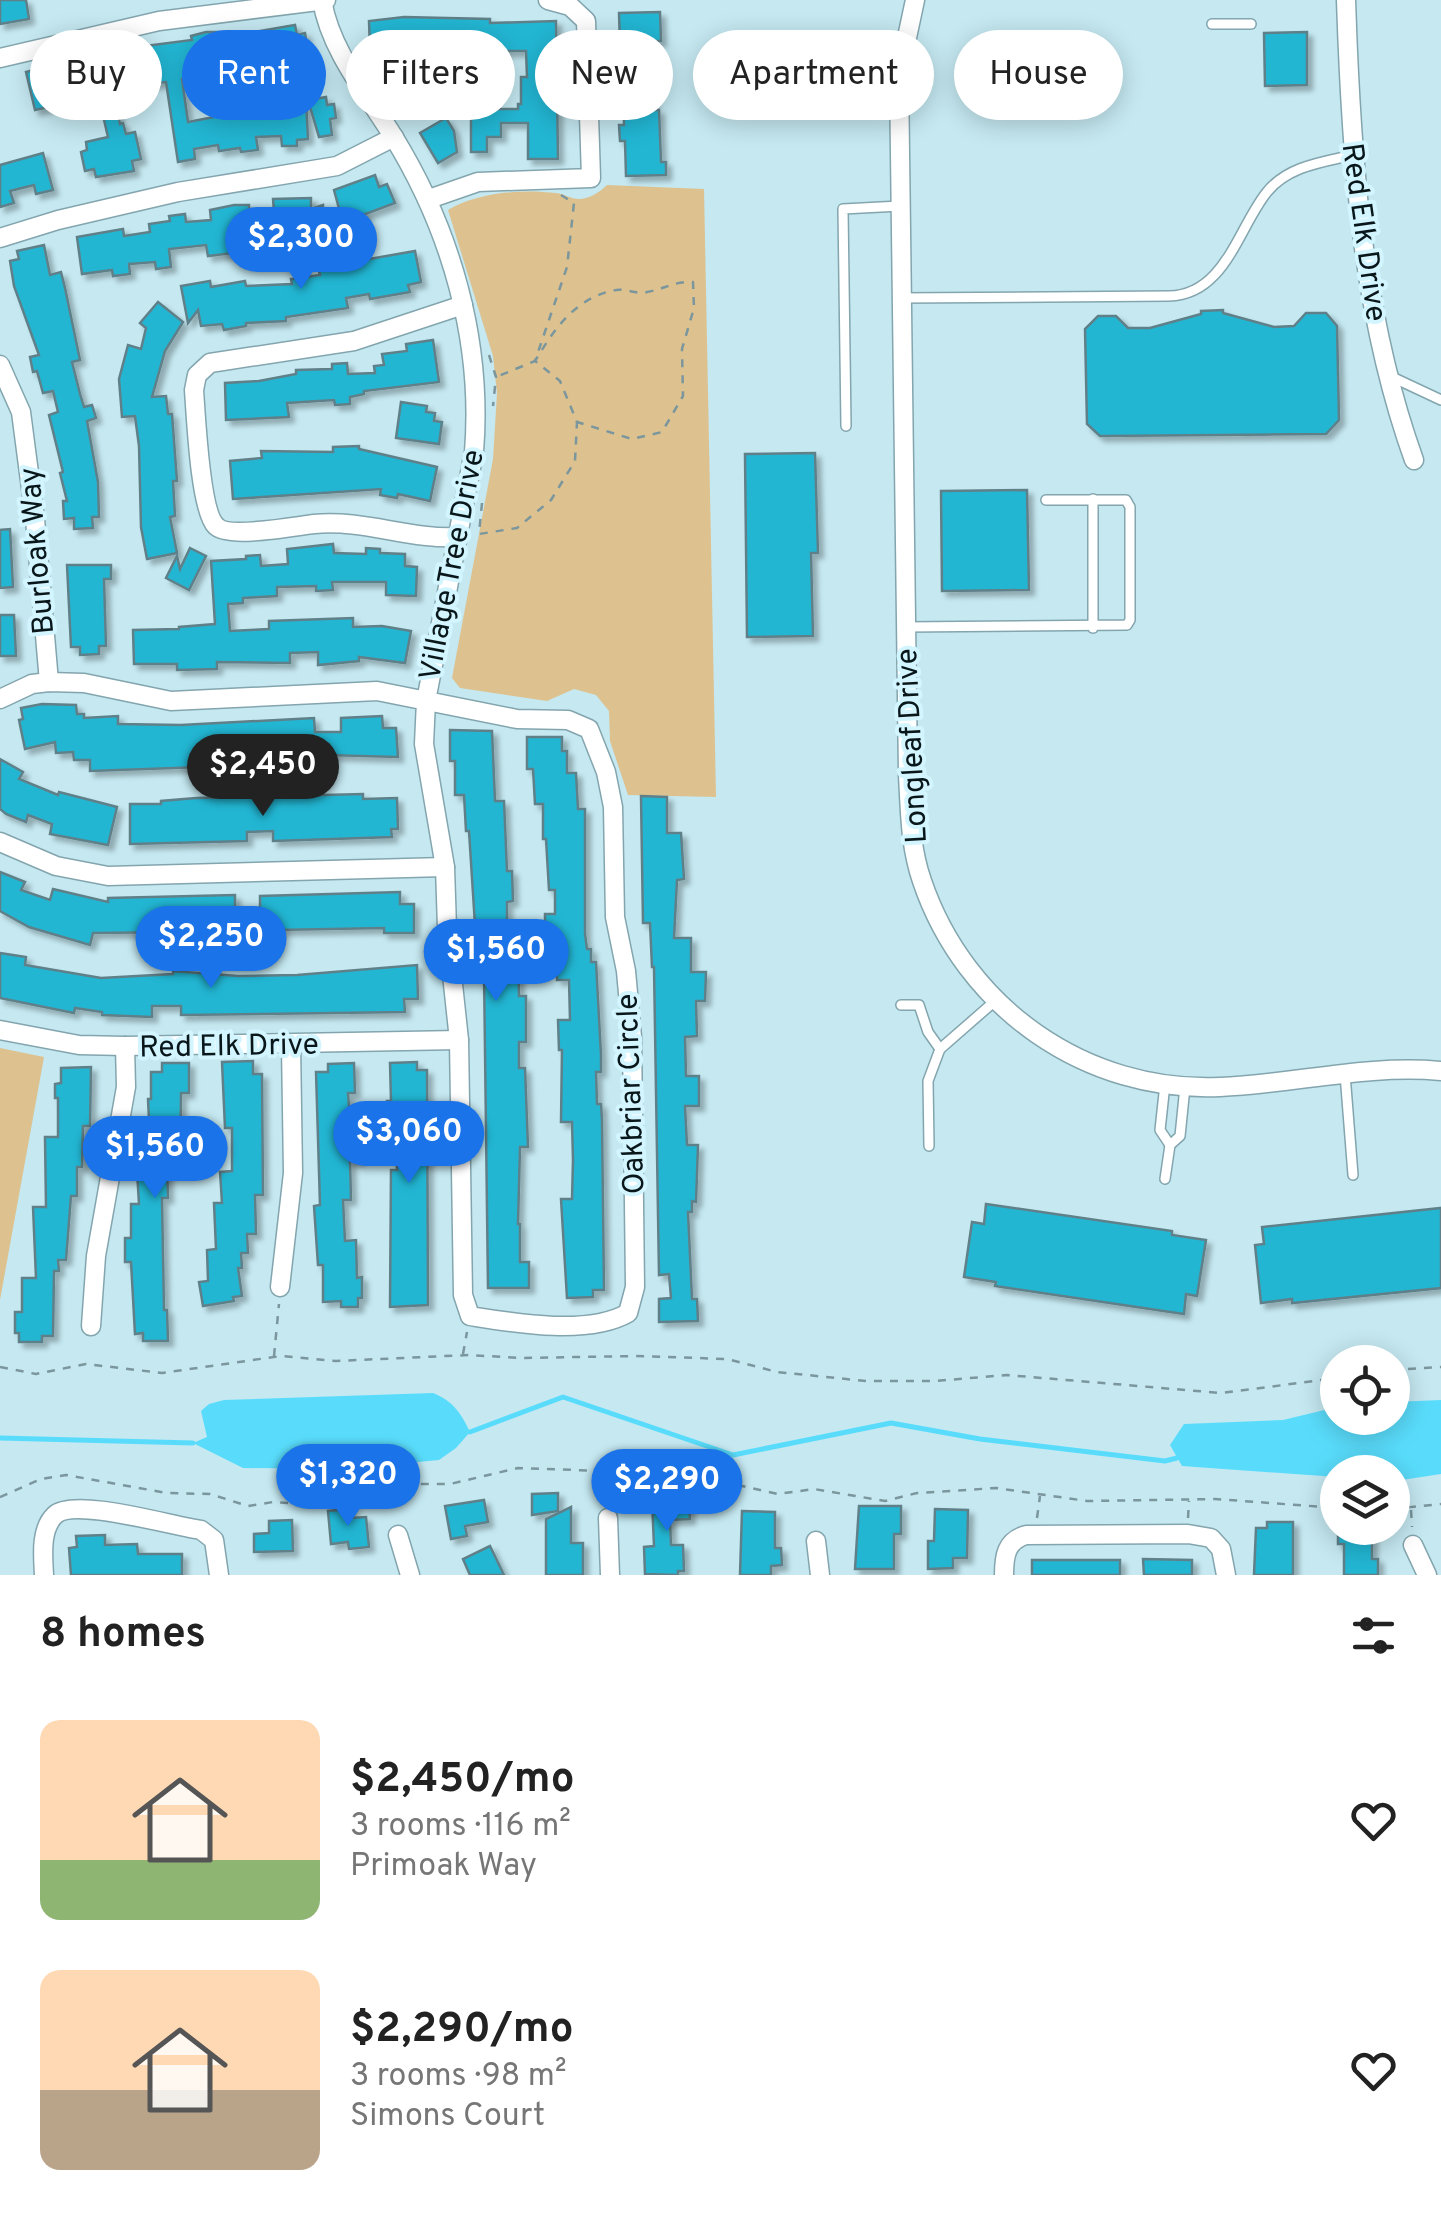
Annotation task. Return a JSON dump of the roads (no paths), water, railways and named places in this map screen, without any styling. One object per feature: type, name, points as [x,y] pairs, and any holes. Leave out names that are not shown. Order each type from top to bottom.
[{"type":"street","points":[[0,58],[141,24],[323,0]]},
{"type":"street","name":"Village Tree Drive","points":[[323,0],[344,56],[429,199],[463,305],[475,362],[477,416],[459,537],[426,701],[424,744],[445,867],[447,928],[460,1040],[461,1161]]},
{"type":"street","points":[[429,199],[478,182],[592,178],[586,21],[570,6],[548,0]]},
{"type":"street","name":"Longleaf Drive","points":[[915,0],[898,76],[908,775],[912,840],[921,878],[946,936],[995,1001],[1037,1036],[1084,1062],[1164,1084],[1222,1087],[1392,1070],[1441,1072]]},
{"type":"street","name":"Red Elk Drive","points":[[1346,0],[1353,155],[1369,282],[1389,376],[1414,460]]},
{"type":"street","points":[[0,238],[178,192],[338,166],[394,138]]},
{"type":"street","points":[[459,537],[439,538],[344,522],[250,531],[226,531],[216,526],[206,505],[194,390],[197,375],[210,363],[354,341],[463,305]]},
{"type":"street","name":"Burloak Way","points":[[0,365],[22,412],[36,518],[49,682]]},
{"type":"street","points":[[0,699],[32,684],[49,682],[84,684],[171,701],[359,690],[426,701]]},
{"type":"street","name":"Oakbriar Circle","points":[[426,701],[533,722],[568,720],[589,730],[606,772],[613,807],[615,917],[626,970],[632,1037],[635,1287],[628,1313],[612,1322],[554,1324],[470,1316],[463,1295],[461,1161]]},
{"type":"street","points":[[0,842],[56,866],[108,876],[445,867]]},
{"type":"street","name":"Red Elk Drive","points":[[0,1030],[78,1045],[460,1040]]},
{"type":"street","points":[[280,1287],[293,1173],[291,1045]]},
{"type":"street","points":[[92,1326],[96,1256],[126,1086],[125,1046]]},
{"type":"street","points":[[44,1575],[45,1536],[52,1519],[67,1509],[90,1509],[201,1530],[214,1540],[219,1575]]},
{"type":"street","points":[[608,1518],[610,1575]]},
{"type":"street","points":[[1004,1575],[1006,1551],[1017,1538],[1175,1534],[1210,1538],[1221,1549],[1226,1575]]},
{"type":"street","points":[[398,1535],[410,1575]]},
{"type":"street","points":[[816,1541],[820,1575]]},
{"type":"street","points":[[1413,1545],[1427,1575]]},
{"type":"lane","points":[[1212,24],[1251,24]]},
{"type":"lane","points":[[901,298],[1190,293],[1206,286],[1247,228],[1267,191],[1299,168],[1353,155]]},
{"type":"lane","points":[[846,426],[842,209],[900,206]]},
{"type":"lane","points":[[1389,376],[1441,400]]},
{"type":"lane","points":[[906,627],[1122,628],[1130,620],[1130,507],[1122,499],[1046,500]]},
{"type":"lane","points":[[1093,628],[1094,500]]},
{"type":"lane","points":[[929,1146],[928,1082],[940,1049],[995,1001]]},
{"type":"lane","points":[[901,1005],[919,1004],[928,1032],[940,1049]]},
{"type":"lane","points":[[1345,1074],[1353,1175]]},
{"type":"lane","points":[[1164,1084],[1160,1130],[1170,1145],[1166,1179]]},
{"type":"lane","points":[[1170,1145],[1180,1136],[1185,1086]]},
{"type":"water","points":[[433,1393],[456,1408],[470,1432],[439,1460],[345,1469],[243,1468],[193,1443],[207,1437],[201,1411],[224,1400]]},
{"type":"water","points":[[1441,1400],[1441,1474],[1410,1479],[1410,1455],[1320,1455],[1320,1476],[1182,1466],[1170,1445],[1184,1424],[1283,1420],[1320,1411],[1320,1435],[1410,1435],[1410,1401]]},
{"type":"waterway","points":[[470,1432],[563,1397],[733,1455],[891,1423],[980,1439],[1165,1461],[1177,1458]]},
{"type":"waterway","points":[[0,1438],[193,1443]]}]
